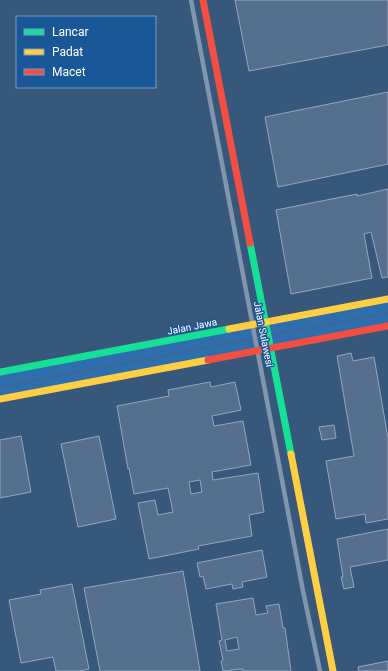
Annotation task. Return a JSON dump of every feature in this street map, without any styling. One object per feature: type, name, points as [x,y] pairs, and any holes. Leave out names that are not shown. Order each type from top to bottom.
[{"type":"street","name":"Jalan Sulawesi","points":[[191,0],[303,591],[320,671]]},
{"type":"street","name":"Jalan Sulawesi","points":[[203,0],[333,671]]},
{"type":"street","name":"Jalan Jawa","points":[[0,372],[266,325],[388,299]]},
{"type":"street","points":[[0,399],[257,348],[388,326]]},
{"type":"shaded area","points":[[388,299],[388,326],[271,348],[266,322]]},
{"type":"shaded area","points":[[253,325],[258,351],[0,399],[0,373]]},
{"type":"building","points":[[235,0],[388,0],[388,45],[249,71]]},
{"type":"building","points":[[388,92],[388,164],[278,187],[265,117]]},
{"type":"building","points":[[388,189],[388,277],[382,278],[371,232],[364,234],[372,278],[291,294],[276,210]]},
{"type":"building","points":[[351,353],[353,361],[374,357],[388,438],[388,519],[366,523],[365,514],[336,519],[326,461],[354,456],[337,356]]},
{"type":"building","points":[[210,382],[211,387],[235,382],[241,410],[212,416],[214,426],[243,421],[251,465],[212,472],[213,480],[258,473],[264,512],[249,515],[252,536],[198,546],[199,549],[149,559],[138,503],[155,500],[158,515],[173,512],[168,488],[134,494],[117,406],[169,396],[168,390]],"holes":[[[200,480],[202,492],[191,494],[189,482]]]},
{"type":"building","points":[[334,425],[336,438],[322,440],[319,427]]},
{"type":"building","points":[[21,436],[31,492],[0,498],[0,440]]},
{"type":"building","points":[[99,436],[116,519],[78,527],[61,444]]},
{"type":"building","points":[[388,529],[388,560],[350,567],[354,587],[344,589],[341,577],[343,577],[337,539]]},
{"type":"building","points":[[262,550],[267,577],[242,582],[243,587],[233,589],[232,584],[206,589],[203,576],[200,577],[197,563]]},
{"type":"building","points":[[183,571],[200,671],[100,671],[84,588]]},
{"type":"building","points":[[72,584],[89,669],[80,671],[56,671],[53,657],[21,663],[9,600],[41,594],[40,590]]},
{"type":"building","points":[[253,598],[256,615],[268,613],[266,606],[279,604],[283,628],[285,628],[291,671],[243,671],[243,669],[223,671],[221,661],[223,660],[219,641],[222,640],[216,604]],"holes":[[[237,637],[239,649],[227,651],[225,640]]]},
{"type":"building","points":[[388,661],[388,671],[359,671],[358,667]]},
{"type":"waterway","points":[[270,335],[388,313]]},
{"type":"waterway","points":[[0,387],[266,336]]},
{"type":"traffic: fast","points":[[250,243],[291,454]]},
{"type":"traffic: fast","points":[[0,372],[229,329]]},
{"type":"traffic: slow","points":[[229,329],[388,299]]},
{"type":"traffic: slow","points":[[0,399],[208,360]]},
{"type":"traffic: slow","points":[[291,454],[333,671]]},
{"type":"traffic: jam","points":[[203,0],[250,243]]},
{"type":"traffic: jam","points":[[208,360],[388,326]]}]
